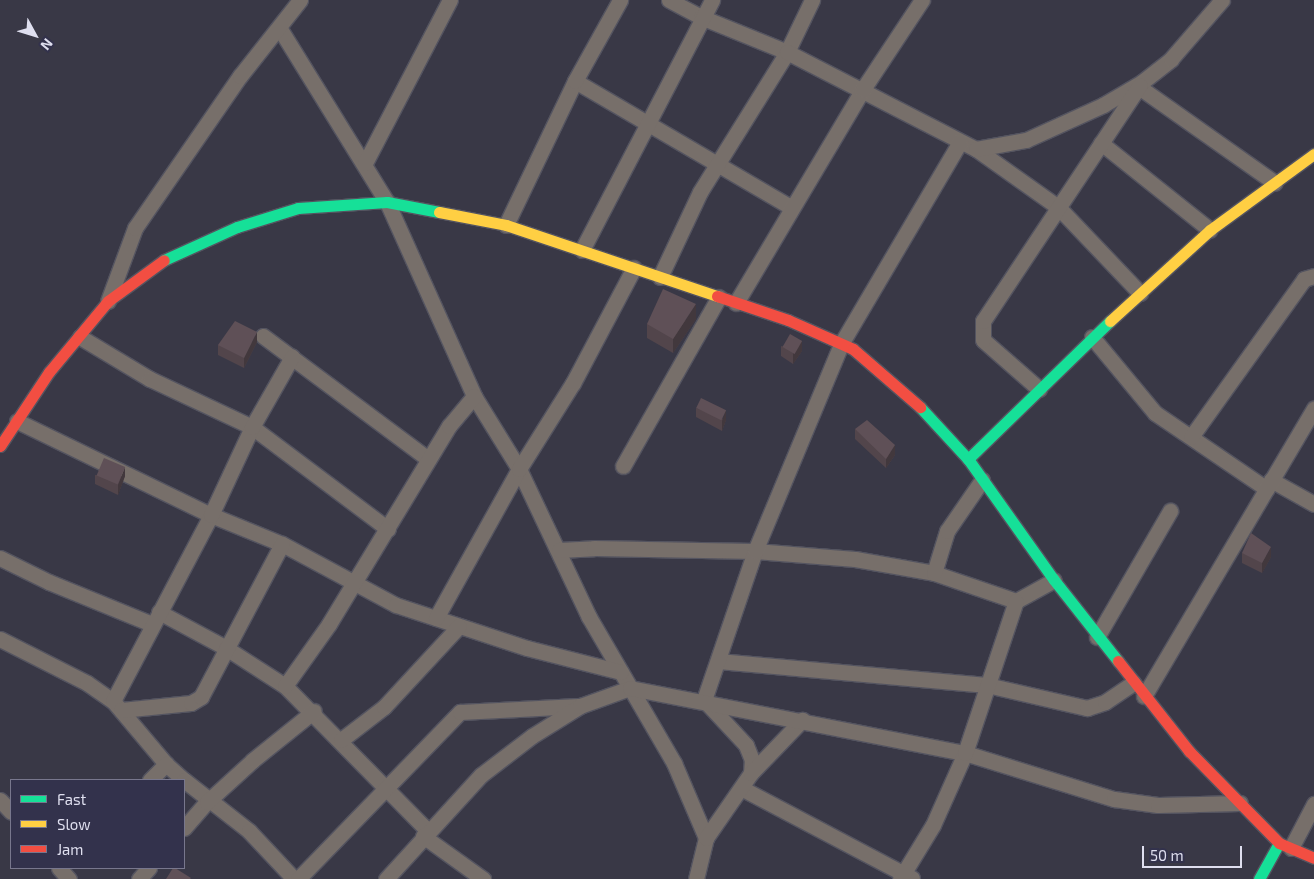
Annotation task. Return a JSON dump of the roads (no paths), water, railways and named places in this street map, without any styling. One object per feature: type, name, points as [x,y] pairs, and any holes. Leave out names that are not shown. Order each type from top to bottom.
[{"type":"main road","points":[[968,459],[1092,337],[1210,230],[1314,154]]},
{"type":"main road","points":[[0,446],[49,372],[108,301],[169,256],[237,227],[298,208],[388,202],[506,225],[788,320],[853,349],[908,393],[968,459],[1097,637],[1189,751],[1285,846],[1314,858]]},
{"type":"main road","points":[[1259,879],[1285,846]]},
{"type":"street","points":[[108,301],[135,228],[240,76],[280,29],[300,0]]},
{"type":"street","points":[[365,162],[450,0]]},
{"type":"street","points":[[506,225],[575,81],[620,0]]},
{"type":"street","points":[[669,0],[701,17],[787,52],[864,89],[976,149],[1058,207],[1140,293]]},
{"type":"street","points":[[582,250],[701,17],[712,0]]},
{"type":"street","points":[[660,277],[700,192],[787,52],[812,0]]},
{"type":"street","points":[[736,303],[864,89],[922,0]]},
{"type":"street","points":[[976,149],[1026,140],[1103,105],[1140,84],[1171,58],[1222,0]]},
{"type":"street","points":[[280,29],[365,162],[388,202],[474,396],[519,469],[559,550],[589,617],[670,755],[706,838]]},
{"type":"street","points":[[575,81],[792,208]]},
{"type":"street","points":[[1039,389],[984,340],[981,333],[990,309],[1140,84]]},
{"type":"street","points":[[1140,84],[1275,183]]},
{"type":"street","points":[[704,700],[755,551],[841,344],[960,142]]},
{"type":"street","points":[[1101,143],[1210,230]]},
{"type":"street","points":[[436,618],[519,469],[572,383],[634,268]]},
{"type":"street","points":[[1192,437],[1304,279],[1314,276]]},
{"type":"street","points":[[623,466],[719,297]]},
{"type":"street","points":[[263,336],[428,459]]},
{"type":"street","points":[[80,337],[150,379],[252,427],[388,529]]},
{"type":"street","points":[[1092,337],[1147,406],[1192,437],[1269,484],[1314,504]]},
{"type":"street","points":[[117,705],[156,618],[211,515],[252,427],[292,356]]},
{"type":"street","points":[[285,686],[354,583],[388,529],[428,459],[474,396]]},
{"type":"street","points":[[1144,696],[1314,408]]},
{"type":"street","points":[[17,421],[211,515],[282,544],[396,605],[459,626],[621,672]]},
{"type":"street","points":[[934,573],[947,531],[982,480]]},
{"type":"street","points":[[1097,637],[1170,511]]},
{"type":"street","points":[[117,705],[191,703],[201,697],[282,544]]},
{"type":"street","points":[[559,550],[594,548],[755,551],[855,559],[934,573],[1016,601]]},
{"type":"street","points":[[0,558],[49,582],[156,618],[226,648],[285,686],[314,711],[425,833],[484,879]]},
{"type":"street","points":[[743,789],[906,877],[933,825],[965,753],[986,685],[1016,601],[1054,580]]},
{"type":"street","points":[[341,740],[384,708],[459,626]]},
{"type":"street","points":[[0,639],[87,683],[117,705],[166,764],[183,779]]},
{"type":"street","points":[[718,661],[986,685],[1087,708],[1105,702],[1133,683]]},
{"type":"street","points":[[386,879],[425,833],[481,775],[532,736],[580,706],[630,688],[704,700],[965,753],[1114,798],[1158,805],[1240,803]]},
{"type":"street","points":[[704,700],[746,745],[752,760],[751,773]]},
{"type":"street","points":[[298,879],[385,787],[460,712],[580,706]]},
{"type":"street","points":[[185,827],[207,802],[314,711]]},
{"type":"street","points":[[696,879],[706,838],[743,789],[751,773],[802,720]]},
{"type":"street","points":[[151,779],[166,764]]},
{"type":"street","points":[[185,781],[207,802],[249,831],[294,879]]},
{"type":"street","points":[[1285,846],[1314,804]]},
{"type":"street","points":[[139,879],[148,869]]}]
